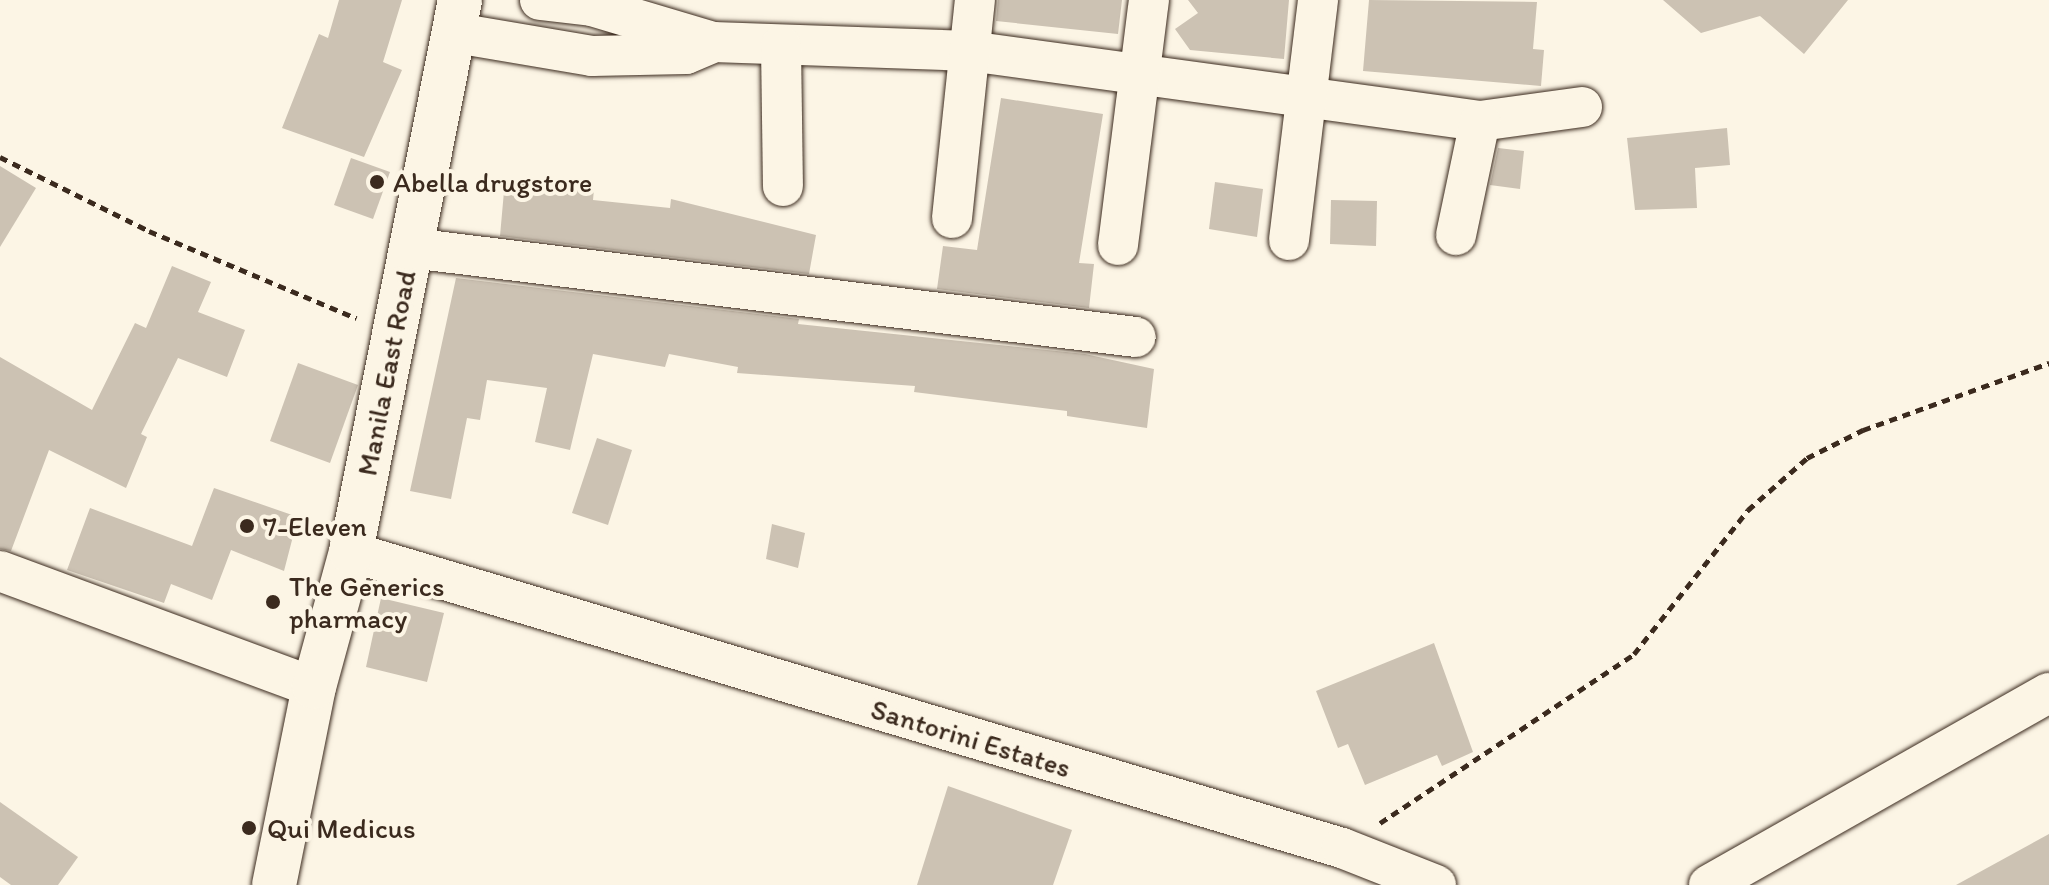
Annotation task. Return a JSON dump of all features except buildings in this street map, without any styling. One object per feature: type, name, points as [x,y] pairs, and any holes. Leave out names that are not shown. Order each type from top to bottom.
[{"type":"main road","name":"Manila East Road","points":[[274,885],[314,687],[351,552],[458,17]]},
{"type":"street","points":[[540,0],[592,6],[713,42],[969,51],[1480,121],[1582,107]]},
{"type":"street","points":[[952,218],[975,0]]},
{"type":"street","points":[[1118,245],[1137,74],[1149,0]]},
{"type":"street","points":[[1289,240],[1318,0]]},
{"type":"street","points":[[458,17],[592,56],[686,54],[713,42]]},
{"type":"street","points":[[781,46],[783,186]]},
{"type":"street","points":[[1456,235],[1480,121]]},
{"type":"street","points":[[411,248],[1136,337]]},
{"type":"street","name":"Santorini Estates","points":[[351,552],[505,594],[1342,848],[1436,885]]},
{"type":"street","points":[[0,571],[314,687]]},
{"type":"street","points":[[1709,885],[2049,693]]},
{"type":"path","points":[[0,157],[149,231],[395,334]]},
{"type":"path","points":[[1342,848],[1634,654],[1748,510],[1807,458],[1863,430],[2049,363]]},
{"type":"place","name":"Abella drugstore","points":[[377,182]]},
{"type":"place","name":"7-Eleven","points":[[247,526]]},
{"type":"place","name":"The Generics pharmacy","points":[[273,602]]},
{"type":"place","name":"Qui Medicus","points":[[249,828]]}]
